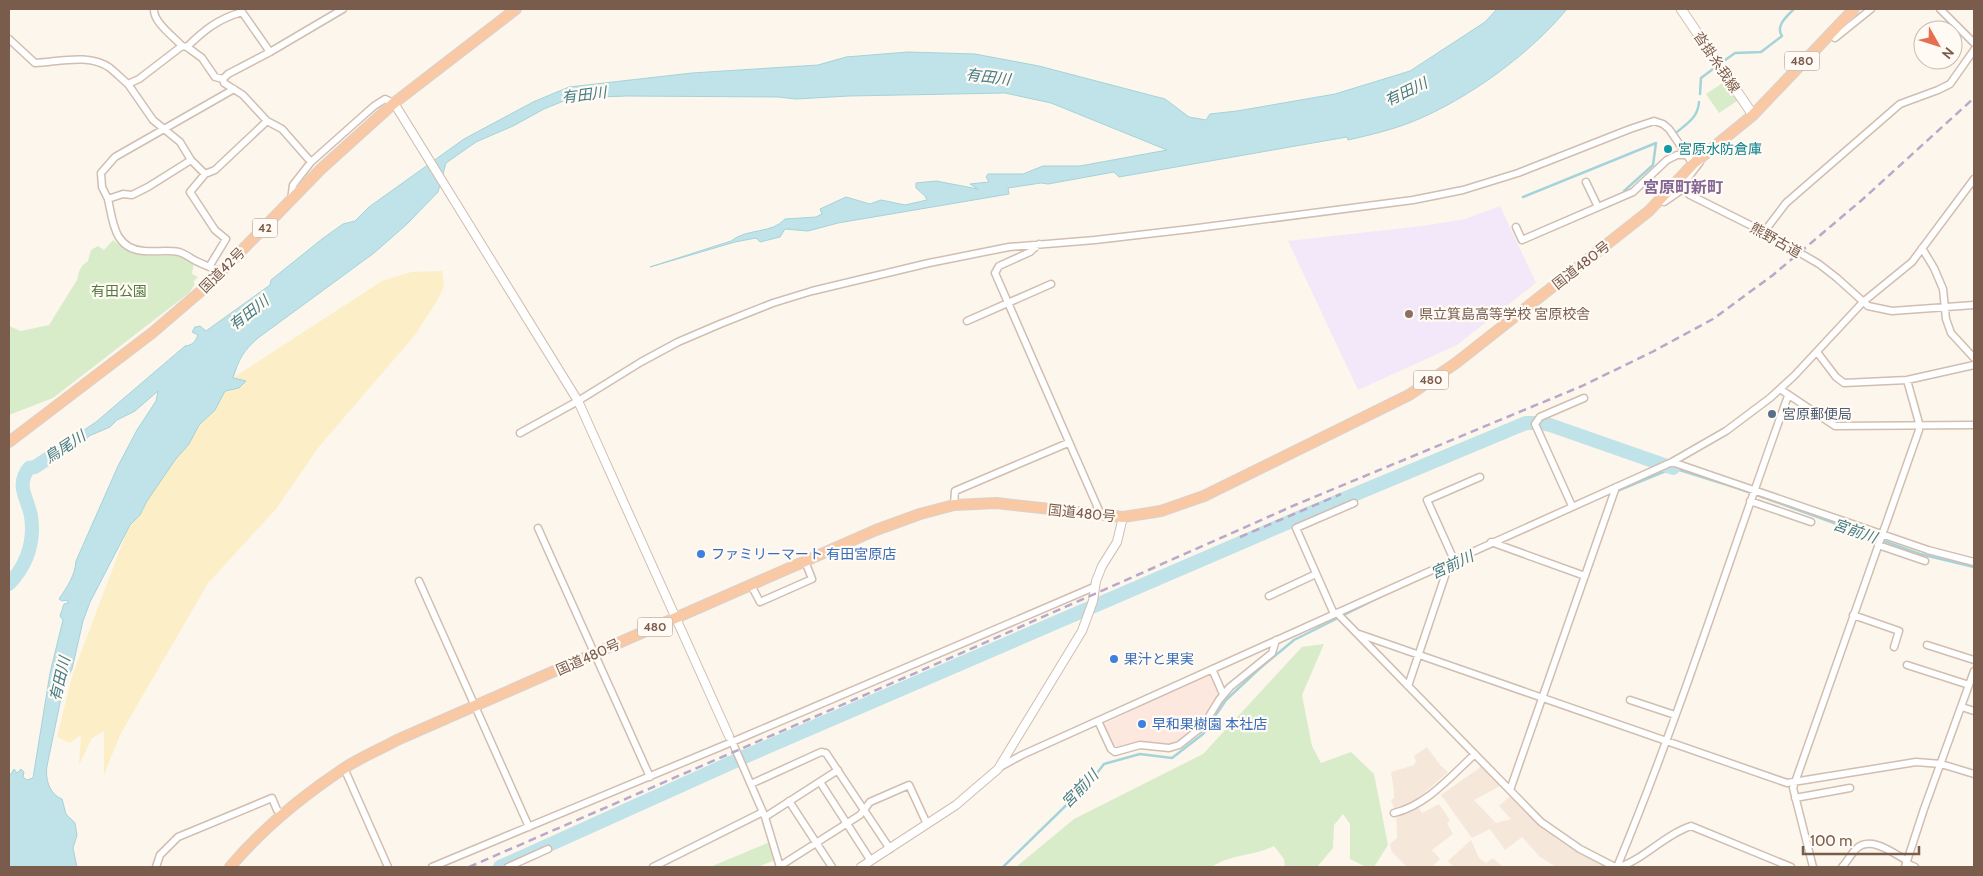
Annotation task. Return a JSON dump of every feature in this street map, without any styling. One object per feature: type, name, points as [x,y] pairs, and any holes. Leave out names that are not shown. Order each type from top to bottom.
[{"type":"highway","name":"国道42号","points":[[9,442],[137,345],[208,285],[321,169],[394,103],[516,9]]},
{"type":"highway","name":"国道480号","points":[[230,867],[249,845],[283,814],[344,768],[397,740],[805,561],[920,514],[954,505],[996,504],[1123,517],[1161,511],[1204,496],[1408,395],[1456,362],[1649,212],[1691,159],[1706,153],[1753,115],[1830,32],[1854,9]]},
{"type":"main road","name":"沓掛糸我線","points":[[1681,9],[1753,115]]},
{"type":"street","points":[[154,9],[157,20],[185,47],[202,58],[215,77],[223,79],[224,83],[243,95],[267,121],[282,129],[311,162]]},
{"type":"street","points":[[223,79],[228,74],[270,52],[343,9]]},
{"type":"street","points":[[1830,32],[1835,38],[1871,9]]},
{"type":"street","points":[[1940,9],[1974,43]]},
{"type":"street","points":[[128,84],[139,79],[185,47],[212,24],[242,12],[270,52]]},
{"type":"street","points":[[9,38],[36,63],[71,59],[98,62],[109,67],[128,84],[153,120],[180,142],[191,160],[205,174]]},
{"type":"street","points":[[1764,232],[1786,203],[1900,104],[1950,84],[1974,50]]},
{"type":"street","points":[[221,272],[184,254],[141,251],[124,243],[114,230],[108,199],[102,187],[101,173],[115,157],[234,89]]},
{"type":"street","points":[[291,201],[293,185],[311,162],[374,106],[385,99],[394,103],[578,401],[751,784],[764,815],[780,867],[860,815],[870,802],[909,785],[927,824]]},
{"type":"street","points":[[209,266],[226,239],[215,230],[190,192],[205,174],[215,170],[267,121]]},
{"type":"street","points":[[520,432],[578,401],[641,362],[678,342],[773,303],[836,285],[929,263],[1010,247],[1094,240],[1268,220],[1422,198],[1463,190],[1518,173],[1654,121],[1669,129],[1691,159]]},
{"type":"street","points":[[1649,212],[1682,189],[1706,153]]},
{"type":"street","points":[[1516,227],[1522,240],[1633,192],[1671,157],[1691,159]]},
{"type":"street","points":[[108,199],[123,194],[132,195],[191,160]]},
{"type":"street","points":[[861,867],[965,798],[998,769],[1022,755],[1672,462],[1726,431],[1780,389],[1863,302],[1912,262],[1974,179]]},
{"type":"street","points":[[1586,182],[1598,207]]},
{"type":"street","name":"熊野古道","points":[[1682,189],[1688,194],[1764,232],[1827,270],[1863,302]]},
{"type":"street","points":[[1039,244],[1030,252],[996,269],[995,273],[1006,303],[1101,515]]},
{"type":"street","points":[[1922,248],[1934,268],[1943,289],[1946,319],[1951,333],[1974,358]]},
{"type":"street","points":[[967,321],[1051,284]]},
{"type":"street","points":[[1863,302],[1868,306],[1892,311],[1974,305]]},
{"type":"street","points":[[1817,352],[1836,377],[1844,383],[1907,380],[1974,365]]},
{"type":"street","points":[[1813,867],[1795,798],[1794,782],[1918,430],[1919,425],[1907,380]]},
{"type":"street","points":[[1780,389],[1835,426],[1974,425]]},
{"type":"street","points":[[1617,867],[1644,803],[1788,396]]},
{"type":"street","points":[[1572,506],[1536,424],[1540,418],[1584,398]]},
{"type":"street","points":[[954,505],[955,491],[1068,443]]},
{"type":"street","points":[[1672,462],[1948,556],[1974,562]]},
{"type":"street","points":[[1408,686],[1452,560],[1427,500],[1480,477]]},
{"type":"street","points":[[1510,790],[1616,487]]},
{"type":"street","points":[[1750,501],[1811,522]]},
{"type":"street","points":[[1354,504],[1296,528],[1336,614],[1359,634],[1549,829],[1580,849],[1617,867],[1628,864],[1674,833],[1691,826],[1791,867]]},
{"type":"street","points":[[998,769],[1077,639],[1089,612],[1094,587],[1102,566],[1120,536],[1123,517]]},
{"type":"street","points":[[538,528],[650,777]]},
{"type":"street","points":[[1491,542],[1585,576]]},
{"type":"street","points":[[1878,545],[1925,560]]},
{"type":"street","points":[[751,585],[760,602],[777,595],[812,579],[805,561]]},
{"type":"street","points":[[1269,596],[1316,574]]},
{"type":"street","points":[[419,581],[529,827]]},
{"type":"street","points":[[432,867],[650,777],[731,739],[1094,587]]},
{"type":"street","points":[[1853,615],[1899,631],[1894,648]]},
{"type":"street","points":[[1359,634],[1787,783],[1916,762],[1941,764],[1974,774]]},
{"type":"street","points":[[1098,722],[1109,746],[1115,752],[1140,745],[1173,747],[1203,726],[1223,694],[1250,669],[1272,653],[1276,640]]},
{"type":"street","points":[[1927,645],[1974,660]]},
{"type":"street","points":[[1907,665],[1969,685]]},
{"type":"street","points":[[1212,669],[1223,694]]},
{"type":"street","points":[[1906,863],[1974,671]]},
{"type":"street","points":[[1630,700],[1675,715]]},
{"type":"street","points":[[1962,707],[1974,711]]},
{"type":"street","points":[[751,784],[823,752],[828,754],[890,849]]},
{"type":"street","points":[[1394,813],[1408,810],[1429,796],[1474,754]]},
{"type":"street","points":[[344,768],[388,867]]},
{"type":"street","points":[[654,867],[764,815],[838,770]]},
{"type":"street","points":[[820,782],[870,861]]},
{"type":"street","points":[[1795,798],[1850,788]]},
{"type":"street","points":[[156,867],[160,855],[178,837],[272,798],[277,810],[283,814]]},
{"type":"street","points":[[789,801],[832,867]]},
{"type":"street","points":[[1842,867],[1856,849],[1866,844],[1876,844],[1915,867]]},
{"type":"street","points":[[508,867],[548,849]]},
{"type":"shaded area","name":"県立箕島高等学校 宮原校舎","points":[[1500,206],[1536,283],[1457,345],[1358,390],[1288,241],[1422,226],[1465,219]]},
{"type":"shaded area","points":[[1211,672],[1221,693],[1207,720],[1177,744],[1120,750],[1112,748],[1102,725]]},
{"type":"shaded area","points":[[1427,747],[1440,765],[1448,772],[1415,801],[1422,813],[1439,804],[1450,820],[1447,823],[1453,834],[1432,850],[1440,859],[1432,867],[1407,867],[1392,852],[1390,844],[1397,838],[1396,814],[1391,800],[1394,798],[1394,792],[1391,772],[1414,765],[1416,761],[1414,756]]},
{"type":"shaded area","points":[[1482,766],[1500,786],[1474,800],[1496,823],[1511,819],[1499,806],[1511,795],[1557,839],[1608,867],[1556,867],[1540,857],[1522,837],[1505,850],[1490,829],[1472,838],[1441,795]]},
{"type":"shaded area","points":[[1471,840],[1479,858],[1486,863],[1493,858],[1503,867],[1454,867],[1448,861]]},
{"type":"green space","points":[[1727,80],[1740,99],[1719,113],[1706,94]]},
{"type":"green space","name":"有田公園","points":[[113,240],[126,250],[135,253],[149,256],[181,256],[194,263],[192,274],[198,277],[193,282],[195,284],[189,293],[53,398],[9,415],[9,326],[21,331],[49,325],[77,280],[79,271],[88,261],[91,250],[98,246],[104,250]]},
{"type":"green space","points":[[1324,644],[1302,695],[1312,746],[1321,763],[1351,752],[1374,774],[1388,845],[1374,867],[1366,867],[1350,859],[1350,824],[1343,814],[1334,825],[1333,848],[1317,867],[1285,867],[1284,859],[1274,846],[1258,852],[1234,857],[1212,867],[1016,867],[1074,819],[1203,754],[1302,647]]},
{"type":"green space","points":[[770,842],[775,860],[758,867],[710,867]]},
{"type":"sand","points":[[442,271],[444,286],[415,335],[318,448],[276,509],[208,583],[120,735],[104,775],[104,731],[92,738],[79,765],[81,735],[70,743],[57,737],[72,676],[148,476],[223,369],[233,378],[382,281],[411,272]]},
{"type":"water","name":"有田川","points":[[1497,9],[1567,9],[1535,42],[1497,74],[1435,112],[1389,130],[1348,140],[1347,137],[1119,177],[1114,172],[1048,184],[1041,183],[1008,188],[1009,194],[838,223],[808,231],[785,229],[780,237],[760,242],[756,238],[735,242],[650,267],[731,241],[744,234],[773,227],[785,219],[816,217],[822,214],[820,209],[846,197],[870,204],[881,200],[905,205],[927,200],[916,188],[916,183],[936,181],[978,189],[970,184],[989,182],[986,177],[988,174],[1023,174],[1043,166],[1080,166],[1167,150],[1051,103],[1005,93],[796,99],[778,97],[627,96],[571,98],[476,142],[446,163],[438,192],[407,224],[374,253],[258,338],[245,351],[233,378],[246,381],[239,388],[225,391],[215,410],[199,425],[189,444],[175,460],[147,501],[140,515],[130,525],[90,602],[83,621],[72,669],[64,684],[47,766],[47,780],[51,790],[62,799],[66,814],[75,823],[77,835],[73,848],[77,867],[9,867],[9,777],[14,769],[17,773],[21,769],[24,772],[23,777],[27,780],[33,778],[50,673],[63,620],[60,616],[64,604],[68,603],[67,600],[62,601],[59,599],[68,586],[76,561],[118,466],[137,430],[156,401],[158,391],[135,411],[117,420],[110,427],[89,436],[83,443],[69,446],[57,454],[50,463],[37,467],[40,460],[96,422],[185,346],[193,343],[198,335],[192,332],[195,327],[200,326],[206,331],[270,285],[271,280],[322,239],[343,224],[355,221],[369,207],[464,139],[533,102],[569,87],[692,73],[818,65],[846,57],[908,52],[975,54],[1039,66],[1165,99],[1189,117],[1206,120],[1210,114],[1335,94],[1410,71],[1485,22]]},
{"type":"waterway","points":[[1721,63],[1735,53],[1761,52],[1782,36],[1780,32],[1781,25],[1794,9]]},
{"type":"waterway","points":[[1700,94],[1701,78],[1717,66]]},
{"type":"waterway","points":[[1677,132],[1689,123],[1697,112],[1699,102]]},
{"type":"waterway","points":[[1624,191],[1653,165],[1656,143]]},
{"type":"waterway","points":[[1523,197],[1656,143]]},
{"type":"waterway","points":[[500,867],[744,757],[1303,516],[1526,423],[1550,425],[1673,468]]},
{"type":"waterway","name":"鳥尾川","points":[[9,584],[21,569],[31,544],[31,516],[23,487],[25,475],[29,468],[35,467],[53,455]]},
{"type":"waterway","name":"宮前川","points":[[1617,491],[1673,468],[1737,488],[1920,554],[1974,567]]},
{"type":"waterway","name":"宮前川","points":[[1003,867],[1090,782],[1104,764],[1140,754],[1172,758],[1203,734],[1226,700],[1294,640],[1386,594]]},
{"type":"railway","points":[[469,867],[966,651],[1295,505],[1582,386],[1652,352],[1713,319],[1773,275],[1863,199],[1974,98]]},
{"type":"railway","points":[[1240,537],[1341,494]]},
{"type":"place","name":"宮原水防倉庫","points":[[1668,149]]},
{"type":"place","name":"県立箕島高等学校 宮原校舎","points":[[1409,314]]},
{"type":"place","name":"宮原郵便局","points":[[1772,414]]},
{"type":"place","name":"ファミリーマート 有田宮原店","points":[[701,554]]},
{"type":"place","name":"果汁と果実","points":[[1114,659]]},
{"type":"place","name":"早和果樹園 本社店","points":[[1142,724]]},
{"type":"district","name":"宮原町新町","points":[[1683,187]]}]
